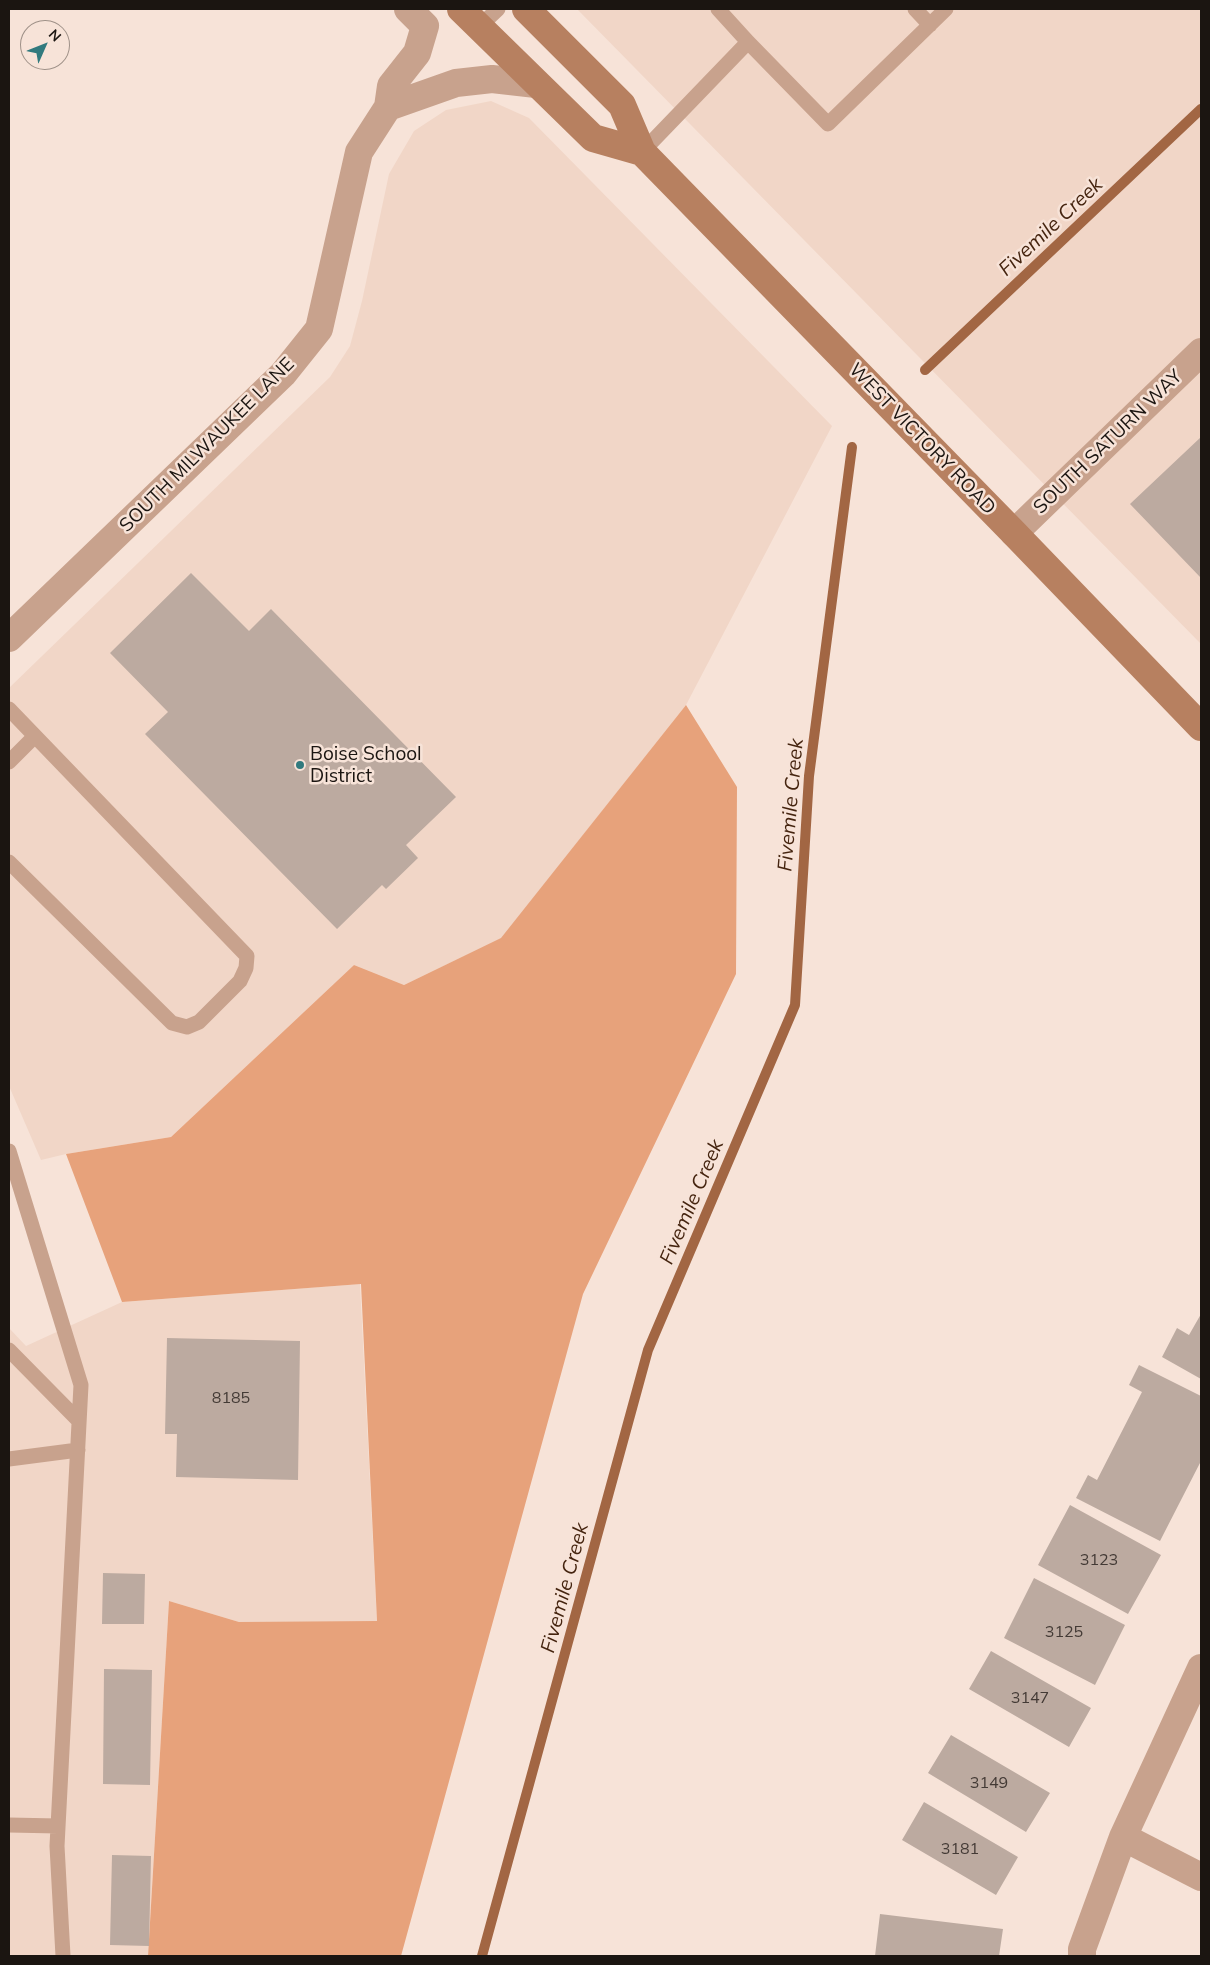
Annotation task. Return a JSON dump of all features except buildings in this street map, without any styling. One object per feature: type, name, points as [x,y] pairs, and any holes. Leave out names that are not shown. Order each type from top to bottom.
[{"type":"main road","name":"WEST VICTORY ROAD","points":[[526,9],[622,105],[642,152],[1201,727]]},
{"type":"main road","name":"WEST VICTORY ROAD","points":[[480,15],[536,84],[593,138],[642,152]]},
{"type":"street","name":"SOUTH MILWAUKEE LANE","points":[[9,638],[283,374],[318,328],[359,152],[388,107],[391,86],[417,53],[425,26],[408,9]]},
{"type":"street","points":[[388,107],[456,83],[492,79],[536,84]]},
{"type":"street","name":"SOUTH SATURN WAY","points":[[1014,533],[1201,352]]},
{"type":"street","points":[[1082,1956],[1082,1949],[1123,1837],[1201,1668]]},
{"type":"street","points":[[1123,1837],[1201,1877]]},
{"type":"lane","points":[[718,9],[828,124],[946,9]]},
{"type":"lane","points":[[915,9],[930,25]]},
{"type":"lane","points":[[642,152],[748,42]]},
{"type":"lane","points":[[9,708],[246,956],[246,968],[240,980],[199,1022],[187,1027],[172,1023],[9,862]]},
{"type":"lane","points":[[9,762],[35,736]]},
{"type":"lane","points":[[9,1151],[81,1386],[57,1846],[63,1956]]},
{"type":"lane","points":[[9,1350],[79,1421]]},
{"type":"lane","points":[[9,1459],[78,1450]]},
{"type":"lane","points":[[9,1825],[58,1826]]},
{"type":"shaded area","points":[[577,9],[1201,9],[1201,644]]},
{"type":"shaded area","points":[[491,101],[529,118],[832,426],[686,705],[502,938],[404,985],[354,965],[171,1137],[66,1154],[41,1160],[9,1086],[9,688],[330,377],[350,346],[362,301],[389,174],[414,131],[446,110]]},
{"type":"shaded area","points":[[686,705],[737,787],[736,974],[583,1294],[401,1956],[148,1956],[169,1601],[239,1622],[377,1621],[361,1284],[122,1302],[66,1154],[171,1137],[354,965],[404,985],[501,938]]},
{"type":"shaded area","points":[[360,1284],[377,1622],[239,1622],[169,1601],[148,1956],[9,1956],[9,1328],[26,1346],[122,1302]]},
{"type":"waterway","name":"Fivemile Creek","points":[[925,370],[1201,109]]},
{"type":"waterway","name":"Fivemile Creek","points":[[482,1956],[648,1350],[795,1005],[809,776],[852,447]]},
{"type":"place","name":"Boise School District","points":[[300,765]]}]
